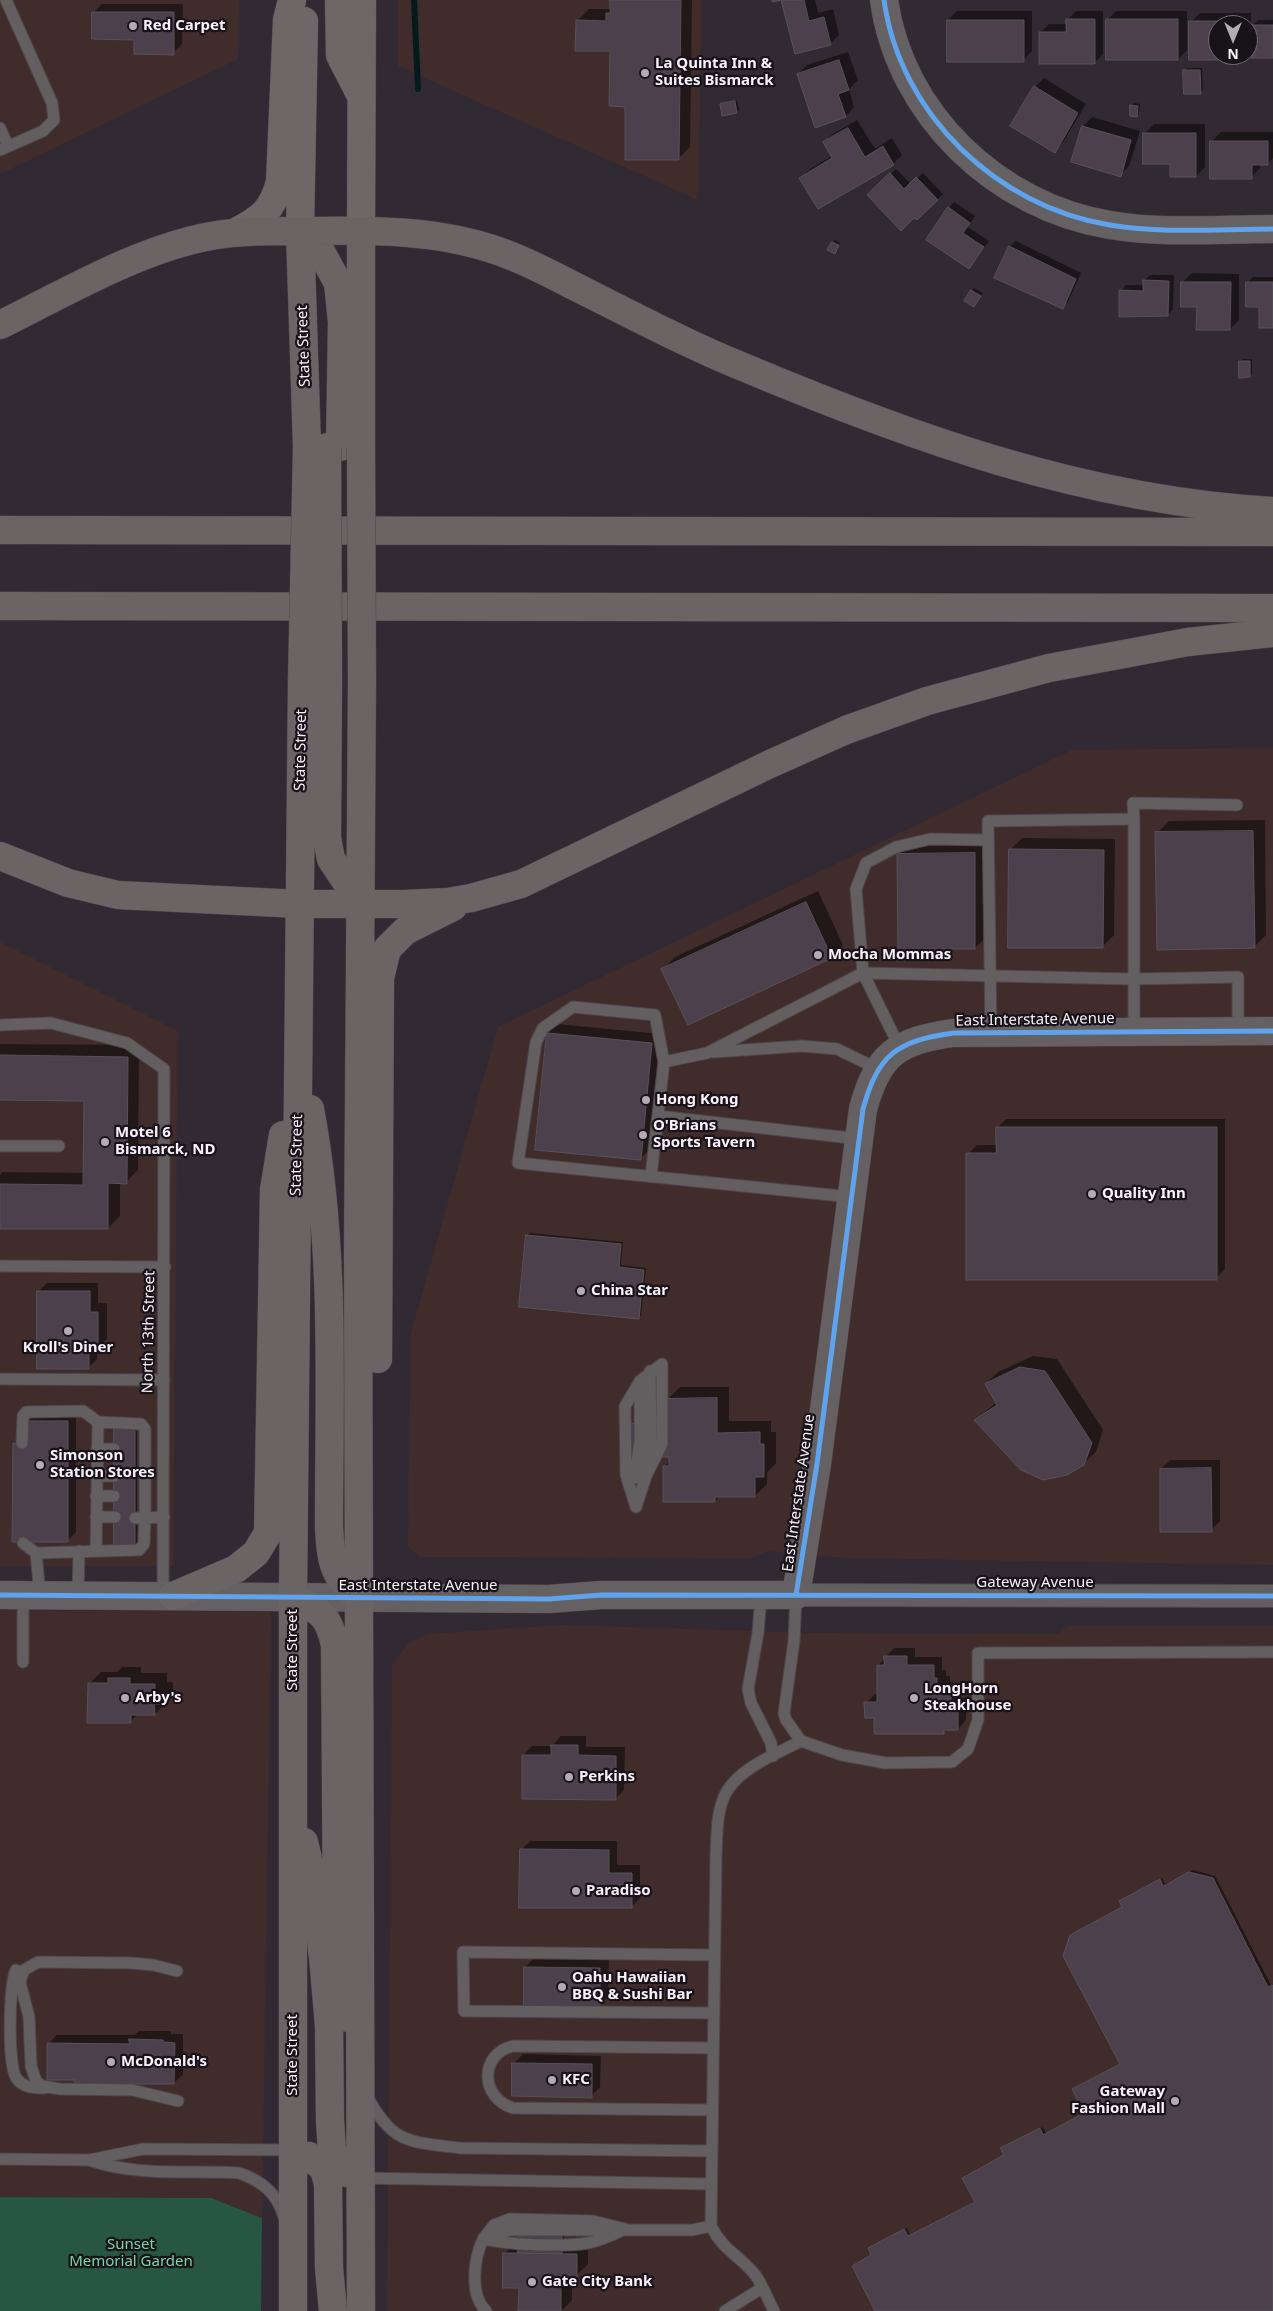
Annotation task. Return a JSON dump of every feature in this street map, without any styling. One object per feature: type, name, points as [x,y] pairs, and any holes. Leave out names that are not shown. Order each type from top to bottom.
[{"type":"highway","points":[[300,231],[320,250],[338,283],[342,322],[334,447]]},
{"type":"highway","name":"State Street","points":[[300,231],[303,320],[334,447],[333,681],[361,835],[359,1598],[362,2085],[354,2176],[361,2311]]},
{"type":"highway","points":[[0,325],[139,258],[186,242],[236,232],[361,231],[428,235],[498,251],[733,363],[849,410],[954,448],[1051,476],[1116,489],[1181,501],[1273,511]]},
{"type":"highway","name":"State Street","points":[[294,2310],[293,2246],[301,2153],[293,1792],[299,904],[333,681],[334,447],[361,231]]},
{"type":"highway","points":[[0,530],[1273,532]]},
{"type":"highway","points":[[0,606],[1273,608]]},
{"type":"highway","points":[[0,856],[68,883],[118,895],[299,904],[448,902],[471,898],[521,884],[778,760],[846,730],[927,701],[1049,668],[1188,642],[1273,633]]},
{"type":"highway","points":[[333,681],[327,838],[331,860],[361,904]]},
{"type":"highway","points":[[359,1500],[377,1445],[380,978],[387,950],[405,931],[471,898]]},
{"type":"highway","points":[[168,1596],[236,1569],[256,1553],[268,1533],[274,1190],[298,1057]]},
{"type":"highway","points":[[298,1057],[311,1111],[321,1178],[328,1247],[331,1558],[336,1574],[348,1590],[359,1598]]},
{"type":"highway","points":[[293,1597],[320,1612],[331,1626],[335,1645],[338,1929],[344,2005],[362,2085]]},
{"type":"highway","points":[[293,1792],[314,1884],[324,1956],[329,2026],[332,2151],[354,2176]]},
{"type":"highway","points":[[301,2153],[324,2169],[328,2184],[329,2268],[333,2311]]},
{"type":"main road","points":[[236,232],[258,220],[276,200],[280,182],[287,20],[292,0]]},
{"type":"main road","name":"State Street","points":[[300,231],[305,0]]},
{"type":"main road","points":[[339,0],[340,55],[362,97]]},
{"type":"main road","name":"State Street","points":[[361,231],[362,0]]},
{"type":"street","points":[[884,0],[900,59],[923,104],[939,126],[964,152],[999,180],[1041,204],[1063,213],[1110,225],[1132,228],[1273,229]]},
{"type":"street","name":"East Interstate Avenue","points":[[21,1595],[549,1599],[601,1595],[796,1595],[816,1472],[863,1109],[878,1069],[892,1053],[900,1048],[931,1036],[991,1032],[1273,1031]]},
{"type":"street","name":"Gateway Avenue","points":[[796,1595],[1273,1596]]},
{"type":"lane","points":[[0,128],[4,148],[43,130],[54,120],[54,112],[6,0]]},
{"type":"lane","points":[[1134,1031],[1134,803],[1237,805]]},
{"type":"lane","points":[[991,1032],[988,821],[1134,819]]},
{"type":"lane","points":[[900,1048],[862,973],[856,889],[866,862],[896,848],[930,839],[988,840]]},
{"type":"lane","points":[[707,1053],[862,973],[1133,979],[1238,977],[1238,1031]]},
{"type":"lane","points":[[651,1176],[664,1062],[654,1015],[573,1007],[543,1028],[536,1042],[518,1163],[851,1197]]},
{"type":"lane","name":"North 13th Street","points":[[0,1025],[51,1023],[127,1044],[164,1069],[164,1517],[168,1596]]},
{"type":"lane","points":[[664,1062],[707,1053],[802,1046],[837,1048],[878,1069]]},
{"type":"lane","points":[[658,1116],[859,1139]]},
{"type":"lane","points":[[0,1146],[58,1146]]},
{"type":"lane","points":[[0,1266],[165,1267]]},
{"type":"lane","points":[[662,1364],[662,1444],[646,1476],[636,1508],[626,1475],[625,1406],[640,1381],[650,1371],[662,1364]]},
{"type":"lane","points":[[636,1508],[640,1475],[651,1444],[650,1371]]},
{"type":"lane","points":[[0,1379],[164,1380]]},
{"type":"lane","points":[[22,1443],[23,1416],[26,1412],[83,1411],[98,1422],[141,1424],[145,1429],[140,1449],[140,1518],[144,1544],[139,1550],[36,1553],[23,1543]]},
{"type":"lane","points":[[96,1550],[98,1422]]},
{"type":"lane","points":[[97,1449],[114,1449]]},
{"type":"lane","points":[[97,1476],[114,1476]]},
{"type":"lane","points":[[96,1496],[114,1496]]},
{"type":"lane","points":[[96,1517],[114,1517]]},
{"type":"lane","points":[[140,1518],[164,1517]]},
{"type":"lane","points":[[78,1595],[79,1551]]},
{"type":"lane","points":[[23,1662],[21,1595],[36,1553]]},
{"type":"lane","points":[[796,1595],[794,1641],[784,1713],[786,1720],[800,1741],[842,1755],[886,1763],[952,1762],[968,1749],[978,1720],[978,1653],[1273,1652]]},
{"type":"lane","points":[[761,1596],[758,1633],[748,1690],[751,1703],[771,1743],[772,1756]]},
{"type":"lane","points":[[774,2311],[756,2276],[717,2238],[711,2226],[716,1856],[720,1810],[726,1792],[737,1779],[772,1756],[800,1741]]},
{"type":"lane","points":[[713,2013],[464,2011],[463,1952],[714,1955]]},
{"type":"lane","points":[[177,1972],[153,1965],[132,1963],[38,1962],[21,1966],[13,1977],[12,2060],[14,2073],[22,2083],[34,2088],[132,2090],[178,2101]]},
{"type":"lane","points":[[38,1962],[24,1970],[20,1982],[29,2017],[32,2074],[42,2086],[50,2088]]},
{"type":"lane","points":[[712,2110],[513,2108],[497,2101],[491,2093],[488,2074],[491,2062],[497,2053],[513,2046],[713,2048]]},
{"type":"lane","points":[[362,2085],[377,2116],[387,2128],[396,2135],[424,2144],[460,2148],[711,2151]]},
{"type":"lane","points":[[0,2159],[89,2160],[143,2150],[301,2153],[354,2176],[711,2184]]},
{"type":"lane","points":[[89,2160],[107,2166],[143,2172],[239,2172],[254,2178],[265,2185],[277,2201],[293,2246]]},
{"type":"lane","points":[[486,2311],[479,2303],[476,2293],[476,2260],[483,2239],[510,2230],[575,2232],[625,2229],[692,2230],[711,2226]]},
{"type":"lane","points":[[725,2311],[762,2288]]},
{"type":"shaded area","points":[[0,0],[239,0],[238,59],[0,174]]},
{"type":"shaded area","points":[[398,0],[702,0],[698,200],[398,66]]},
{"type":"shaded area","points":[[1273,748],[1273,1565],[848,1558],[766,1551],[754,1558],[420,1557],[408,1547],[411,1333],[498,1027],[1072,750]]},
{"type":"shaded area","points":[[0,942],[178,1031],[173,1566],[0,1566]]},
{"type":"shaded area","points":[[0,1610],[271,1612],[262,2218],[210,2198],[0,2197]]},
{"type":"shaded area","points":[[563,1625],[812,1633],[1059,1634],[1067,1626],[1273,1626],[1273,2311],[387,2311],[392,1666],[408,1643],[428,1634]]},
{"type":"green space","name":"Sunset Memorial Garden","points":[[0,2197],[211,2198],[262,2218],[261,2311],[0,2311]]},
{"type":"building","name":"La Quinta Inn & Suites Bismarck","points":[[610,0],[681,0],[679,160],[625,160],[625,107],[609,106],[610,51],[575,51],[576,20],[606,21],[606,13],[610,13]]},
{"type":"building","points":[[781,0],[804,0],[809,21],[824,17],[831,45],[795,54]]},
{"type":"building","name":"Red Carpet","points":[[92,12],[174,12],[174,55],[134,54],[134,40],[92,39]]},
{"type":"building","points":[[1066,19],[1095,19],[1095,64],[1039,64],[1039,32],[1066,32]]},
{"type":"building","points":[[1106,19],[1178,19],[1178,60],[1106,60]]},
{"type":"building","points":[[947,20],[1024,20],[1024,62],[947,62]]},
{"type":"building","points":[[1189,21],[1208,21],[1208,60],[1189,60]]},
{"type":"building","points":[[1258,25],[1273,25],[1273,58],[1258,58]]},
{"type":"building","points":[[839,60],[849,90],[838,94],[846,117],[815,128],[797,74]]},
{"type":"building","points":[[1183,70],[1200,70],[1201,94],[1184,94]]},
{"type":"building","points":[[1034,86],[1078,113],[1055,153],[1010,126]]},
{"type":"building","points":[[735,101],[737,113],[722,116],[720,104]]},
{"type":"building","points":[[1130,105],[1138,106],[1137,117],[1130,116]]},
{"type":"building","points":[[1082,126],[1131,140],[1121,177],[1071,162]]},
{"type":"building","points":[[848,128],[865,157],[883,146],[894,165],[818,209],[799,178],[832,158],[823,142]]},
{"type":"building","points":[[1143,133],[1196,133],[1196,177],[1170,177],[1170,164],[1143,164]]},
{"type":"building","points":[[1210,141],[1268,141],[1268,165],[1252,165],[1252,179],[1210,179]]},
{"type":"building","points":[[890,173],[904,189],[916,177],[938,200],[917,220],[914,218],[901,231],[867,195]]},
{"type":"building","points":[[948,207],[970,223],[963,233],[984,247],[969,269],[926,240]]},
{"type":"building","points":[[832,242],[839,245],[835,254],[827,250]]},
{"type":"building","points":[[1009,246],[1076,279],[1063,309],[994,278]]},
{"type":"building","points":[[1143,280],[1169,281],[1168,316],[1119,317],[1119,290],[1143,291]]},
{"type":"building","points":[[1181,282],[1231,282],[1230,330],[1196,330],[1197,307],[1181,307]]},
{"type":"building","points":[[1246,282],[1273,282],[1273,328],[1259,328],[1259,307],[1246,307]]},
{"type":"building","points":[[971,290],[981,296],[974,307],[964,301]]},
{"type":"building","points":[[1239,361],[1250,361],[1250,377],[1239,378]]},
{"type":"building","points":[[1253,831],[1255,948],[1157,950],[1155,832]]},
{"type":"building","points":[[1009,849],[1104,850],[1103,948],[1008,948]]},
{"type":"building","points":[[975,853],[975,949],[898,949],[897,854]]},
{"type":"building","points":[[806,902],[832,958],[688,1025],[661,969]]},
{"type":"building","points":[[547,1033],[652,1043],[641,1160],[535,1150]]},
{"type":"building","name":"Motel 6 Bismarck, ND","points":[[0,1055],[128,1057],[127,1184],[108,1183],[108,1229],[0,1229],[0,1184],[83,1185],[84,1101],[0,1100]]},
{"type":"building","name":"Quality Inn","points":[[996,1127],[1217,1127],[1217,1280],[966,1280],[966,1153],[996,1153]]},
{"type":"building","name":"China Star","points":[[526,1235],[621,1244],[619,1267],[644,1270],[639,1319],[519,1307]]},
{"type":"building","name":"Kroll's Diner","points":[[37,1291],[90,1291],[90,1312],[98,1312],[98,1349],[89,1349],[89,1369],[37,1369]]},
{"type":"building","points":[[1020,1367],[1045,1371],[1092,1443],[1084,1465],[1067,1475],[1043,1480],[1021,1470],[974,1420],[997,1405],[985,1384]]},
{"type":"building","points":[[717,1398],[717,1433],[760,1432],[760,1444],[764,1444],[764,1477],[755,1477],[755,1497],[715,1497],[715,1502],[663,1502],[663,1466],[669,1466],[669,1457],[629,1457],[629,1423],[667,1423],[667,1399]]},
{"type":"building","name":"Simonson Station Stores","points":[[28,1421],[68,1421],[68,1542],[12,1542],[13,1443],[28,1443]]},
{"type":"building","name":"Simonson Station Stores","points":[[114,1426],[135,1426],[135,1547],[114,1547]]},
{"type":"building","points":[[1211,1468],[1212,1532],[1160,1532],[1160,1469]]},
{"type":"building","name":"LongHorn Steakhouse","points":[[884,1656],[907,1656],[907,1665],[934,1665],[934,1678],[937,1678],[937,1684],[941,1684],[941,1690],[945,1690],[945,1694],[951,1694],[951,1707],[958,1707],[958,1730],[944,1730],[944,1734],[874,1734],[874,1718],[865,1718],[864,1702],[877,1702],[877,1665],[884,1665]]},
{"type":"building","name":"Arby's","points":[[108,1678],[130,1678],[130,1684],[155,1684],[155,1693],[161,1693],[162,1704],[154,1704],[155,1715],[131,1715],[131,1723],[87,1723],[88,1683],[108,1683]]},
{"type":"building","name":"Perkins","points":[[551,1745],[578,1745],[578,1755],[616,1756],[616,1800],[522,1799],[522,1755],[551,1755]]},
{"type":"building","name":"Paradiso","points":[[520,1849],[609,1850],[609,1873],[632,1873],[632,1908],[519,1908]]},
{"type":"building","name":"Gateway Fashion Mall","points":[[1189,1872],[1213,1878],[1268,1987],[1273,1985],[1273,2311],[875,2311],[852,2266],[871,2255],[868,2248],[904,2229],[908,2236],[975,2202],[962,2178],[1004,2155],[1000,2148],[1040,2128],[1043,2135],[1084,2113],[1072,2089],[1120,2064],[1063,1956],[1070,1935],[1122,1907],[1119,1901],[1160,1879],[1163,1886]]},
{"type":"building","name":"Oahu Hawaiian BBQ & Sushi Bar","points":[[524,1967],[600,1968],[600,2007],[524,2006]]},
{"type":"building","name":"McDonald's","points":[[129,2039],[163,2040],[163,2042],[175,2043],[174,2084],[75,2084],[75,2080],[47,2080],[47,2043],[129,2044]]},
{"type":"building","name":"KFC","points":[[512,2063],[592,2064],[592,2098],[512,2096]]},
{"type":"building","points":[[518,2222],[562,2222],[562,2254],[518,2253]]},
{"type":"building","name":"Gate City Bank","points":[[503,2253],[577,2254],[577,2277],[561,2277],[561,2311],[518,2311],[519,2288],[503,2288]]},
{"type":"waterway","points":[[414,0],[418,89]]},
{"type":"cycle path","points":[[884,0],[894,42],[910,81],[933,117],[961,149],[993,176],[1030,198],[1069,215],[1130,228],[1171,230],[1273,229]]},
{"type":"cycle path","points":[[796,1595],[817,1464],[863,1109],[869,1090],[883,1063],[904,1046],[934,1036],[953,1033],[1273,1031]]},
{"type":"cycle path","points":[[0,1595],[549,1599],[601,1595],[1273,1596]]},
{"type":"place","name":"Red Carpet","points":[[133,26]]},
{"type":"place","name":"La Quinta Inn & Suites Bismarck","points":[[645,73]]},
{"type":"place","name":"Mocha Mommas","points":[[818,955]]},
{"type":"place","name":"Hong Kong","points":[[646,1100]]},
{"type":"place","name":"O'Brians Sports Tavern","points":[[643,1135]]},
{"type":"place","name":"Motel 6 Bismarck, ND","points":[[105,1142]]},
{"type":"place","name":"Quality Inn","points":[[1092,1194]]},
{"type":"place","name":"China Star","points":[[581,1291]]},
{"type":"place","name":"Kroll's Diner","points":[[68,1331]]},
{"type":"place","name":"Simonson Station Stores","points":[[40,1465]]},
{"type":"place","name":"Arby's","points":[[125,1698]]},
{"type":"place","name":"LongHorn Steakhouse","points":[[914,1698]]},
{"type":"place","name":"Perkins","points":[[569,1777]]},
{"type":"place","name":"Paradiso","points":[[576,1891]]},
{"type":"place","name":"Oahu Hawaiian BBQ & Sushi Bar","points":[[562,1987]]},
{"type":"place","name":"McDonald's","points":[[111,2062]]},
{"type":"place","name":"KFC","points":[[552,2080]]},
{"type":"place","name":"Gateway Fashion Mall","points":[[1175,2101]]},
{"type":"place","name":"Gate City Bank","points":[[532,2282]]}]
